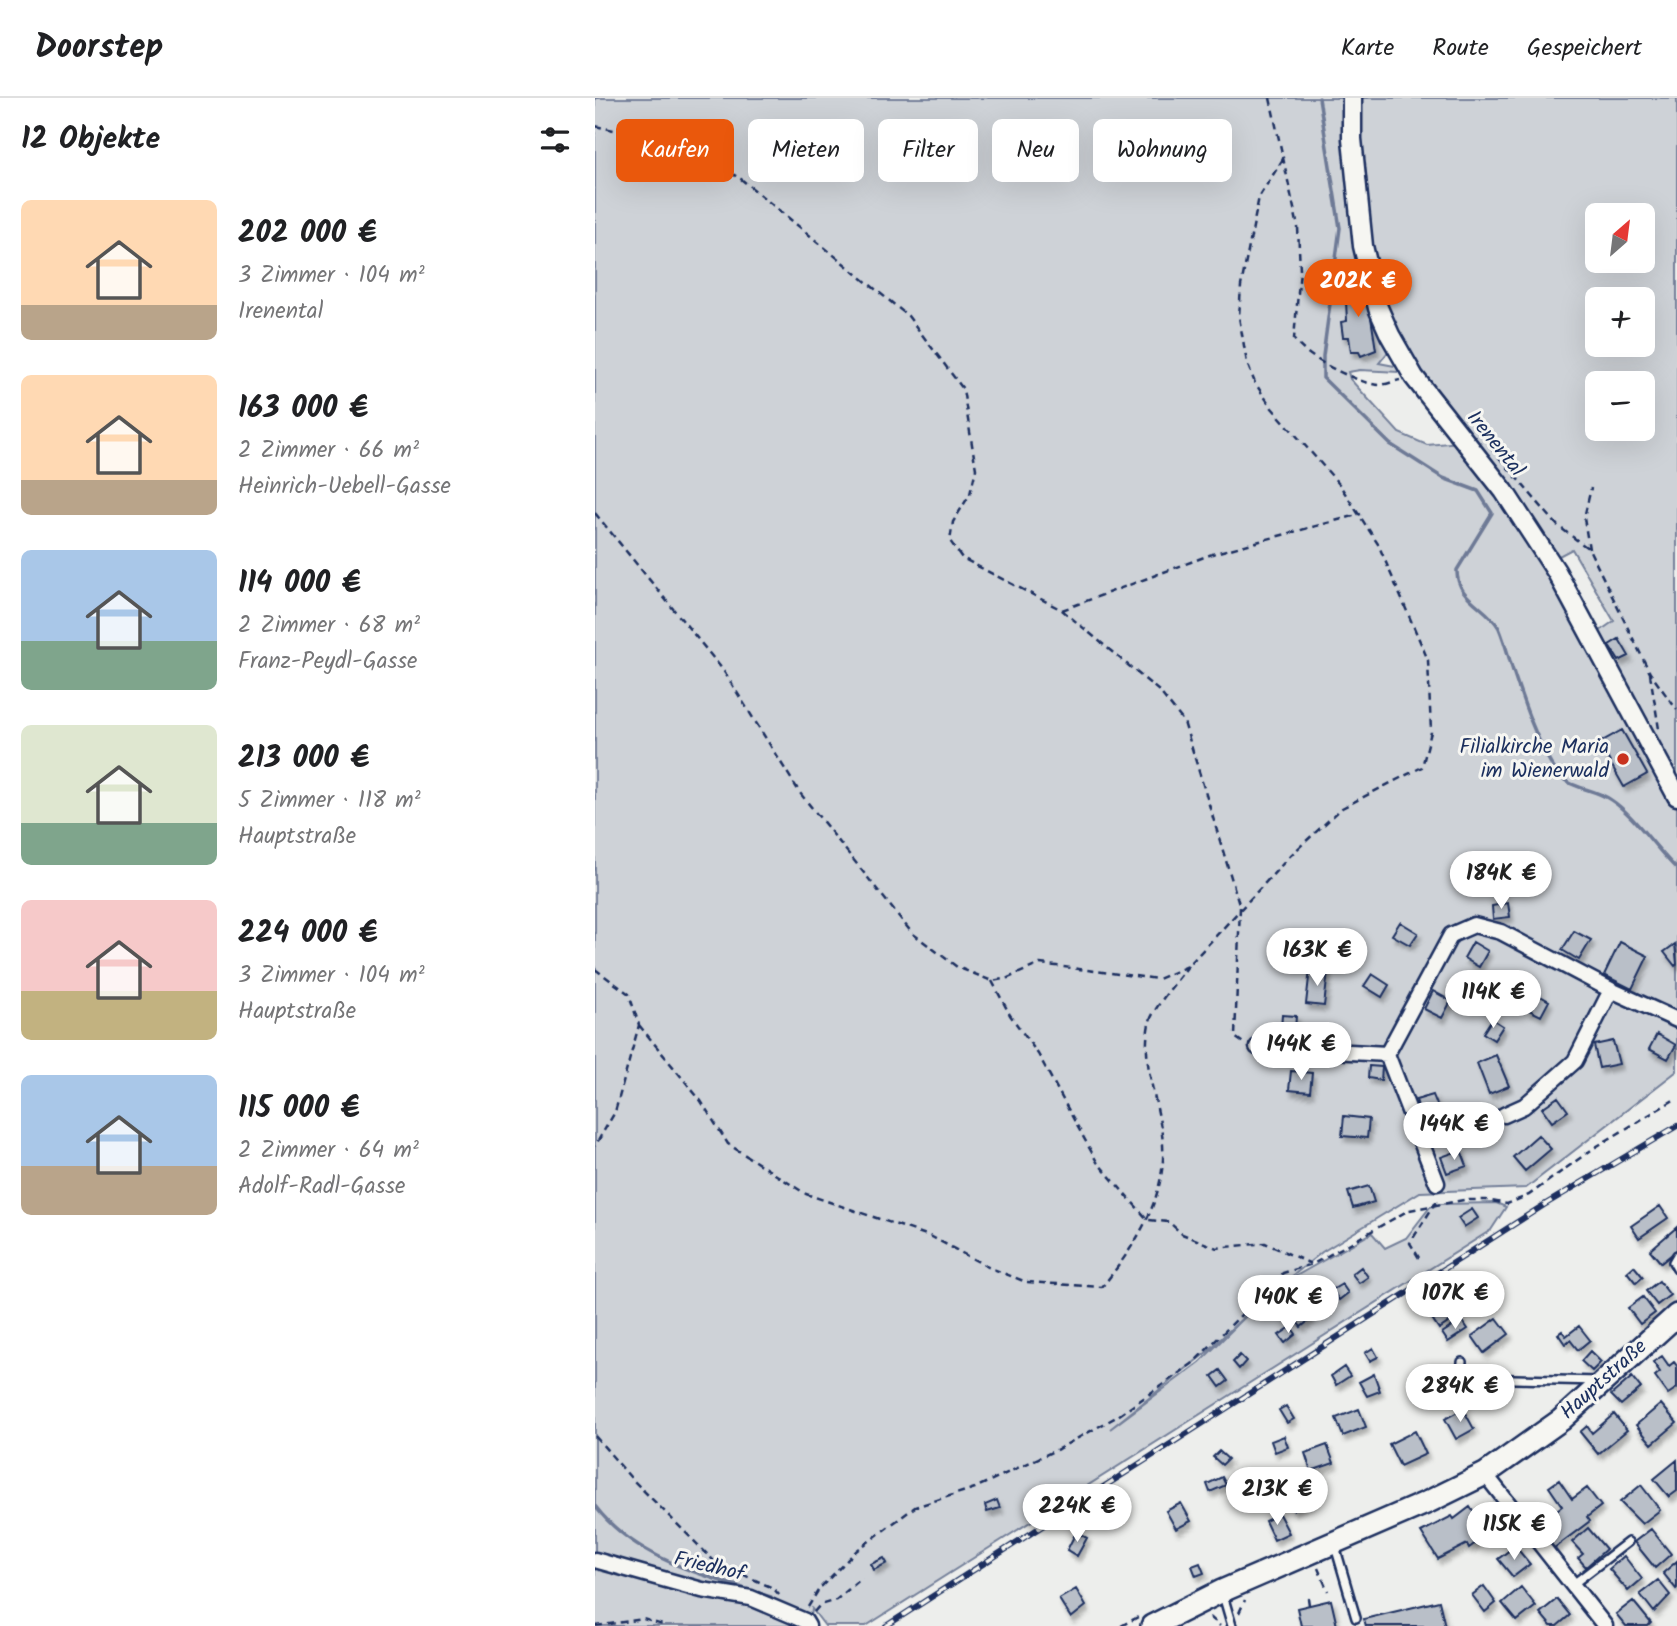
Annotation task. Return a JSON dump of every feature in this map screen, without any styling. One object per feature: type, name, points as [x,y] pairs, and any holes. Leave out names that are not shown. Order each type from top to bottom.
[{"type":"main road","name":"Hauptstraße","points":[[1158,1624],[1222,1591],[1428,1502],[1485,1474],[1561,1420],[1676,1318]]},
{"type":"street","name":"Irenental","points":[[1352,98],[1352,139],[1363,246],[1390,335],[1414,377],[1504,491],[1556,571],[1677,796]]},
{"type":"street","points":[[1437,1183],[1387,1054],[1451,935],[1474,925],[1501,932],[1611,990],[1677,1020]]},
{"type":"street","points":[[1504,1115],[1524,1106],[1575,1061],[1611,990]]},
{"type":"street","points":[[1257,1047],[1387,1054]]},
{"type":"street","points":[[1485,1474],[1605,1626]]},
{"type":"street","name":"Friedhof","points":[[595,1560],[702,1590],[751,1598],[804,1622]]},
{"type":"lane","points":[[1677,1255],[1673,1262],[1677,1269]]},
{"type":"lane","points":[[1462,1362],[1461,1373],[1476,1378],[1603,1381]]},
{"type":"lane","points":[[1333,1542],[1356,1618]]},
{"type":"lane","points":[[1572,1585],[1628,1542]]},
{"type":"lane","points":[[1222,1591],[1232,1626]]},
{"type":"path","points":[[1270,98],[1298,227],[1300,270],[1294,340],[1299,348],[1319,362],[1378,385],[1414,377]]},
{"type":"path","points":[[595,125],[664,141],[704,157],[741,180],[908,316],[963,389],[976,469],[970,494],[953,522],[950,541],[962,558],[1062,610],[1159,691],[1184,722],[1240,907],[1235,1037],[1242,1044],[1257,1047]]},
{"type":"path","points":[[595,969],[629,994],[639,1025],[701,1101],[727,1144],[806,1194],[932,1237],[988,1267],[1026,1282],[1102,1287],[1130,1253],[1148,1220],[1164,1175],[1161,1126],[1148,1076],[1149,1022],[1188,966],[1240,907],[1342,808],[1422,767],[1431,732],[1428,660],[1378,544],[1339,484],[1272,408],[1255,383],[1247,363],[1239,317],[1241,286],[1258,197],[1283,159]]},
{"type":"path","points":[[1490,447],[1558,526],[1588,549]]},
{"type":"path","points":[[1591,488],[1584,518],[1588,549],[1650,673],[1677,710]]},
{"type":"path","points":[[595,513],[723,670],[800,793],[912,933],[957,967],[992,981],[1008,978],[1041,964],[1158,979],[1188,966]]},
{"type":"path","points":[[1062,610],[1215,553],[1361,514]]},
{"type":"path","points":[[1650,673],[1659,726],[1657,760]]},
{"type":"path","points":[[992,981],[1010,1015],[1038,1054],[1097,1163],[1148,1220],[1169,1222],[1182,1234],[1217,1248],[1265,1243],[1313,1264]]},
{"type":"path","points":[[595,1146],[615,1112],[639,1025]]},
{"type":"path","points":[[809,1605],[819,1588],[856,1552],[915,1507],[999,1477],[1118,1416],[1192,1364],[1283,1273],[1313,1264],[1409,1210],[1436,1202],[1486,1200],[1507,1205],[1529,1195],[1594,1148],[1677,1098]]},
{"type":"path","points":[[1419,1258],[1410,1242],[1436,1202],[1437,1183]]},
{"type":"path","points":[[595,1436],[631,1478],[715,1562],[773,1588],[804,1622],[820,1605],[836,1600],[862,1578]]},
{"type":"path","points":[[1316,1561],[1328,1591]]},
{"type":"path","points":[[1308,1598],[1309,1605]]},
{"type":"path","points":[[596,1626],[643,1619],[666,1626]]},
{"type":"shaded area","points":[[595,98],[1677,98],[1677,1071],[1526,1188],[1420,1192],[1322,1252],[1253,1308],[1207,1352],[1110,1429],[1200,1362],[1243,1319],[1296,1276],[1372,1233],[1385,1248],[1406,1238],[1430,1207],[1439,1204],[1496,1203],[1506,1207],[1491,1230],[866,1626],[825,1626],[812,1609],[810,1626],[595,1626]],"holes":[[[1392,347],[1461,442],[1427,445],[1399,433],[1350,379],[1348,372],[1360,370],[1399,372],[1400,367],[1379,363]],[[1572,549],[1614,621],[1597,633],[1555,558]]]},
{"type":"building","points":[[1354,276],[1356,281],[1361,280],[1363,291],[1367,291],[1376,350],[1361,356],[1359,352],[1351,352],[1349,337],[1343,337],[1341,322],[1347,321],[1345,282]]},
{"type":"building","points":[[1619,639],[1629,656],[1619,661],[1609,645]]},
{"type":"building","name":"Filialkirche Maria im Wienerwald","points":[[1622,730],[1647,774],[1624,787],[1599,743]]},
{"type":"building","points":[[1508,903],[1510,917],[1493,919],[1492,906]]},
{"type":"building","points":[[1400,922],[1418,933],[1410,945],[1392,935]]},
{"type":"building","points":[[1574,931],[1591,940],[1579,960],[1562,950]]},
{"type":"building","points":[[1473,942],[1488,951],[1479,967],[1464,958]]},
{"type":"building","points":[[1620,942],[1648,956],[1632,989],[1604,975]]},
{"type":"building","points":[[1675,944],[1677,964],[1675,966],[1664,952]]},
{"type":"building","points":[[1310,969],[1328,971],[1324,1006],[1306,1004]]},
{"type":"building","points":[[1372,974],[1389,985],[1382,997],[1364,986]]},
{"type":"building","points":[[1518,977],[1525,982],[1518,994],[1510,990]]},
{"type":"building","points":[[1433,991],[1451,1001],[1442,1018],[1424,1009]]},
{"type":"building","points":[[1535,993],[1549,1001],[1541,1016],[1527,1009]]},
{"type":"building","points":[[1282,1015],[1296,1016],[1295,1030],[1281,1029]]},
{"type":"building","points":[[1492,1019],[1503,1026],[1494,1040],[1483,1033]]},
{"type":"building","points":[[1657,1034],[1676,1045],[1668,1059],[1649,1049]]},
{"type":"building","points":[[1613,1041],[1619,1064],[1599,1068],[1594,1045]]},
{"type":"building","points":[[1496,1055],[1509,1086],[1489,1094],[1477,1063]]},
{"type":"building","points":[[1369,1066],[1382,1067],[1381,1080],[1368,1078]]},
{"type":"building","points":[[1291,1071],[1312,1073],[1310,1092],[1289,1090]]},
{"type":"building","points":[[1433,1095],[1439,1110],[1433,1112],[1436,1121],[1424,1124],[1416,1100]]},
{"type":"building","points":[[1558,1097],[1568,1111],[1552,1122],[1542,1108]]},
{"type":"building","points":[[1344,1116],[1369,1119],[1367,1138],[1342,1136]]},
{"type":"building","points":[[1538,1135],[1551,1149],[1525,1171],[1513,1157]]},
{"type":"building","points":[[1461,1150],[1467,1166],[1447,1173],[1441,1157]]},
{"type":"building","points":[[1369,1186],[1374,1202],[1353,1208],[1348,1192]]},
{"type":"building","points":[[1660,1206],[1668,1218],[1639,1238],[1631,1226]]},
{"type":"building","points":[[1472,1209],[1478,1218],[1464,1227],[1458,1218]]},
{"type":"building","points":[[1677,1227],[1677,1250],[1661,1263],[1650,1250]]},
{"type":"building","points":[[1634,1266],[1643,1277],[1636,1283],[1627,1272]]},
{"type":"building","points":[[1361,1267],[1368,1277],[1359,1283],[1352,1274]]},
{"type":"building","points":[[1659,1281],[1670,1295],[1657,1305],[1646,1291]]},
{"type":"building","points":[[1342,1284],[1348,1293],[1339,1300],[1332,1290]]},
{"type":"building","points":[[1643,1297],[1655,1313],[1640,1324],[1628,1308]]},
{"type":"building","points":[[1452,1302],[1455,1307],[1462,1302],[1465,1307],[1452,1319],[1445,1306]]},
{"type":"building","points":[[1443,1309],[1451,1321],[1439,1329],[1431,1317]]},
{"type":"building","points":[[1306,1310],[1312,1318],[1301,1327],[1295,1319]]},
{"type":"building","points":[[1497,1318],[1509,1334],[1484,1353],[1472,1336]]},
{"type":"building","points":[[1462,1320],[1468,1329],[1448,1342],[1442,1333]]},
{"type":"building","points":[[1579,1326],[1590,1340],[1578,1350],[1570,1340],[1565,1344],[1558,1334],[1562,1331],[1566,1336]]},
{"type":"building","points":[[1291,1327],[1296,1334],[1285,1343],[1279,1335]]},
{"type":"building","points":[[1373,1348],[1378,1357],[1370,1361],[1365,1353]]},
{"type":"building","points":[[1590,1351],[1601,1362],[1592,1371],[1581,1361]]},
{"type":"building","points":[[1240,1355],[1246,1361],[1239,1369],[1233,1362]]},
{"type":"building","points":[[1662,1356],[1669,1366],[1674,1362],[1677,1366],[1677,1388],[1668,1394],[1655,1376],[1660,1372],[1653,1362]]},
{"type":"building","points":[[1344,1367],[1350,1376],[1336,1385],[1331,1376]]},
{"type":"building","points":[[1220,1370],[1228,1381],[1220,1387],[1212,1376]]},
{"type":"building","points":[[1374,1374],[1380,1391],[1367,1396],[1359,1382]]},
{"type":"building","points":[[1632,1377],[1641,1388],[1621,1405],[1611,1395]]},
{"type":"building","points":[[1661,1404],[1677,1423],[1652,1444],[1636,1425]]},
{"type":"building","points":[[1286,1406],[1294,1419],[1287,1423],[1279,1410]]},
{"type":"building","points":[[1359,1409],[1366,1427],[1343,1436],[1336,1418]]},
{"type":"building","points":[[1463,1409],[1474,1429],[1456,1439],[1445,1419]]},
{"type":"building","points":[[1614,1414],[1627,1430],[1598,1454],[1580,1432],[1587,1426],[1592,1433]]},
{"type":"building","points":[[1415,1431],[1426,1454],[1400,1466],[1389,1444]]},
{"type":"building","points":[[1284,1436],[1288,1447],[1275,1452],[1271,1441]]},
{"type":"building","points":[[1327,1445],[1334,1463],[1311,1471],[1305,1453]]},
{"type":"building","points":[[1219,1451],[1228,1459],[1222,1465],[1213,1457]]},
{"type":"building","points":[[1677,1460],[1677,1491],[1669,1497],[1654,1479]]},
{"type":"building","points":[[1222,1477],[1226,1485],[1210,1492],[1207,1484]]},
{"type":"building","points":[[1304,1478],[1314,1499],[1293,1510],[1282,1489]]},
{"type":"building","points":[[1559,1480],[1572,1499],[1587,1488],[1601,1506],[1587,1517],[1590,1521],[1554,1548],[1542,1532],[1558,1520],[1553,1513],[1562,1506],[1549,1487]]},
{"type":"building","points":[[1641,1485],[1660,1510],[1642,1524],[1620,1502]]},
{"type":"building","points":[[997,1500],[1000,1508],[987,1512],[985,1505]]},
{"type":"building","points":[[1181,1503],[1191,1521],[1176,1529],[1166,1511]]},
{"type":"building","points":[[1470,1507],[1479,1519],[1487,1513],[1497,1527],[1469,1548],[1467,1544],[1438,1559],[1421,1532],[1452,1516],[1454,1519]]},
{"type":"building","points":[[1279,1514],[1289,1533],[1274,1540],[1265,1521]]},
{"type":"building","points":[[1588,1528],[1606,1549],[1586,1567],[1578,1558],[1583,1554],[1572,1542]]},
{"type":"building","points":[[1651,1529],[1671,1554],[1655,1568],[1634,1542]]},
{"type":"building","points":[[1076,1532],[1087,1538],[1077,1556],[1067,1550]]},
{"type":"building","points":[[1515,1546],[1530,1564],[1513,1577],[1498,1559]]},
{"type":"building","points":[[1624,1556],[1642,1579],[1628,1591],[1609,1569]]},
{"type":"building","points":[[884,1558],[887,1563],[874,1570],[871,1564]]},
{"type":"building","points":[[1677,1561],[1677,1588],[1676,1589],[1663,1573]]},
{"type":"building","points":[[1200,1563],[1204,1573],[1196,1576],[1192,1566]]},
{"type":"building","points":[[1658,1580],[1670,1595],[1654,1612],[1640,1594]]},
{"type":"building","points":[[1484,1586],[1496,1603],[1485,1612],[1472,1595]]},
{"type":"building","points":[[1521,1587],[1536,1606],[1517,1621],[1502,1603]]},
{"type":"building","points":[[1076,1589],[1086,1606],[1071,1618],[1059,1599]]},
{"type":"building","points":[[1557,1599],[1570,1615],[1557,1626],[1551,1626],[1540,1613]]},
{"type":"building","points":[[1331,1600],[1337,1626],[1301,1626],[1297,1608]]},
{"type":"building","points":[[1439,1601],[1445,1626],[1366,1626],[1364,1619]]},
{"type":"building","points":[[1633,1601],[1651,1623],[1648,1626],[1626,1626],[1616,1614]]},
{"type":"waterway","points":[[1319,98],[1340,228],[1323,356],[1323,378],[1390,444],[1443,478],[1478,491],[1492,513],[1457,570],[1458,580],[1461,588],[1499,628],[1526,709],[1547,756],[1565,780],[1620,806],[1677,869]]},
{"type":"waterway","points":[[595,1506],[612,1525],[653,1553],[699,1573],[771,1597]]},
{"type":"railway","points":[[886,1626],[1544,1205],[1677,1126]]},
{"type":"place","name":"Filialkirche Maria im Wienerwald","points":[[1623,759]]}]
